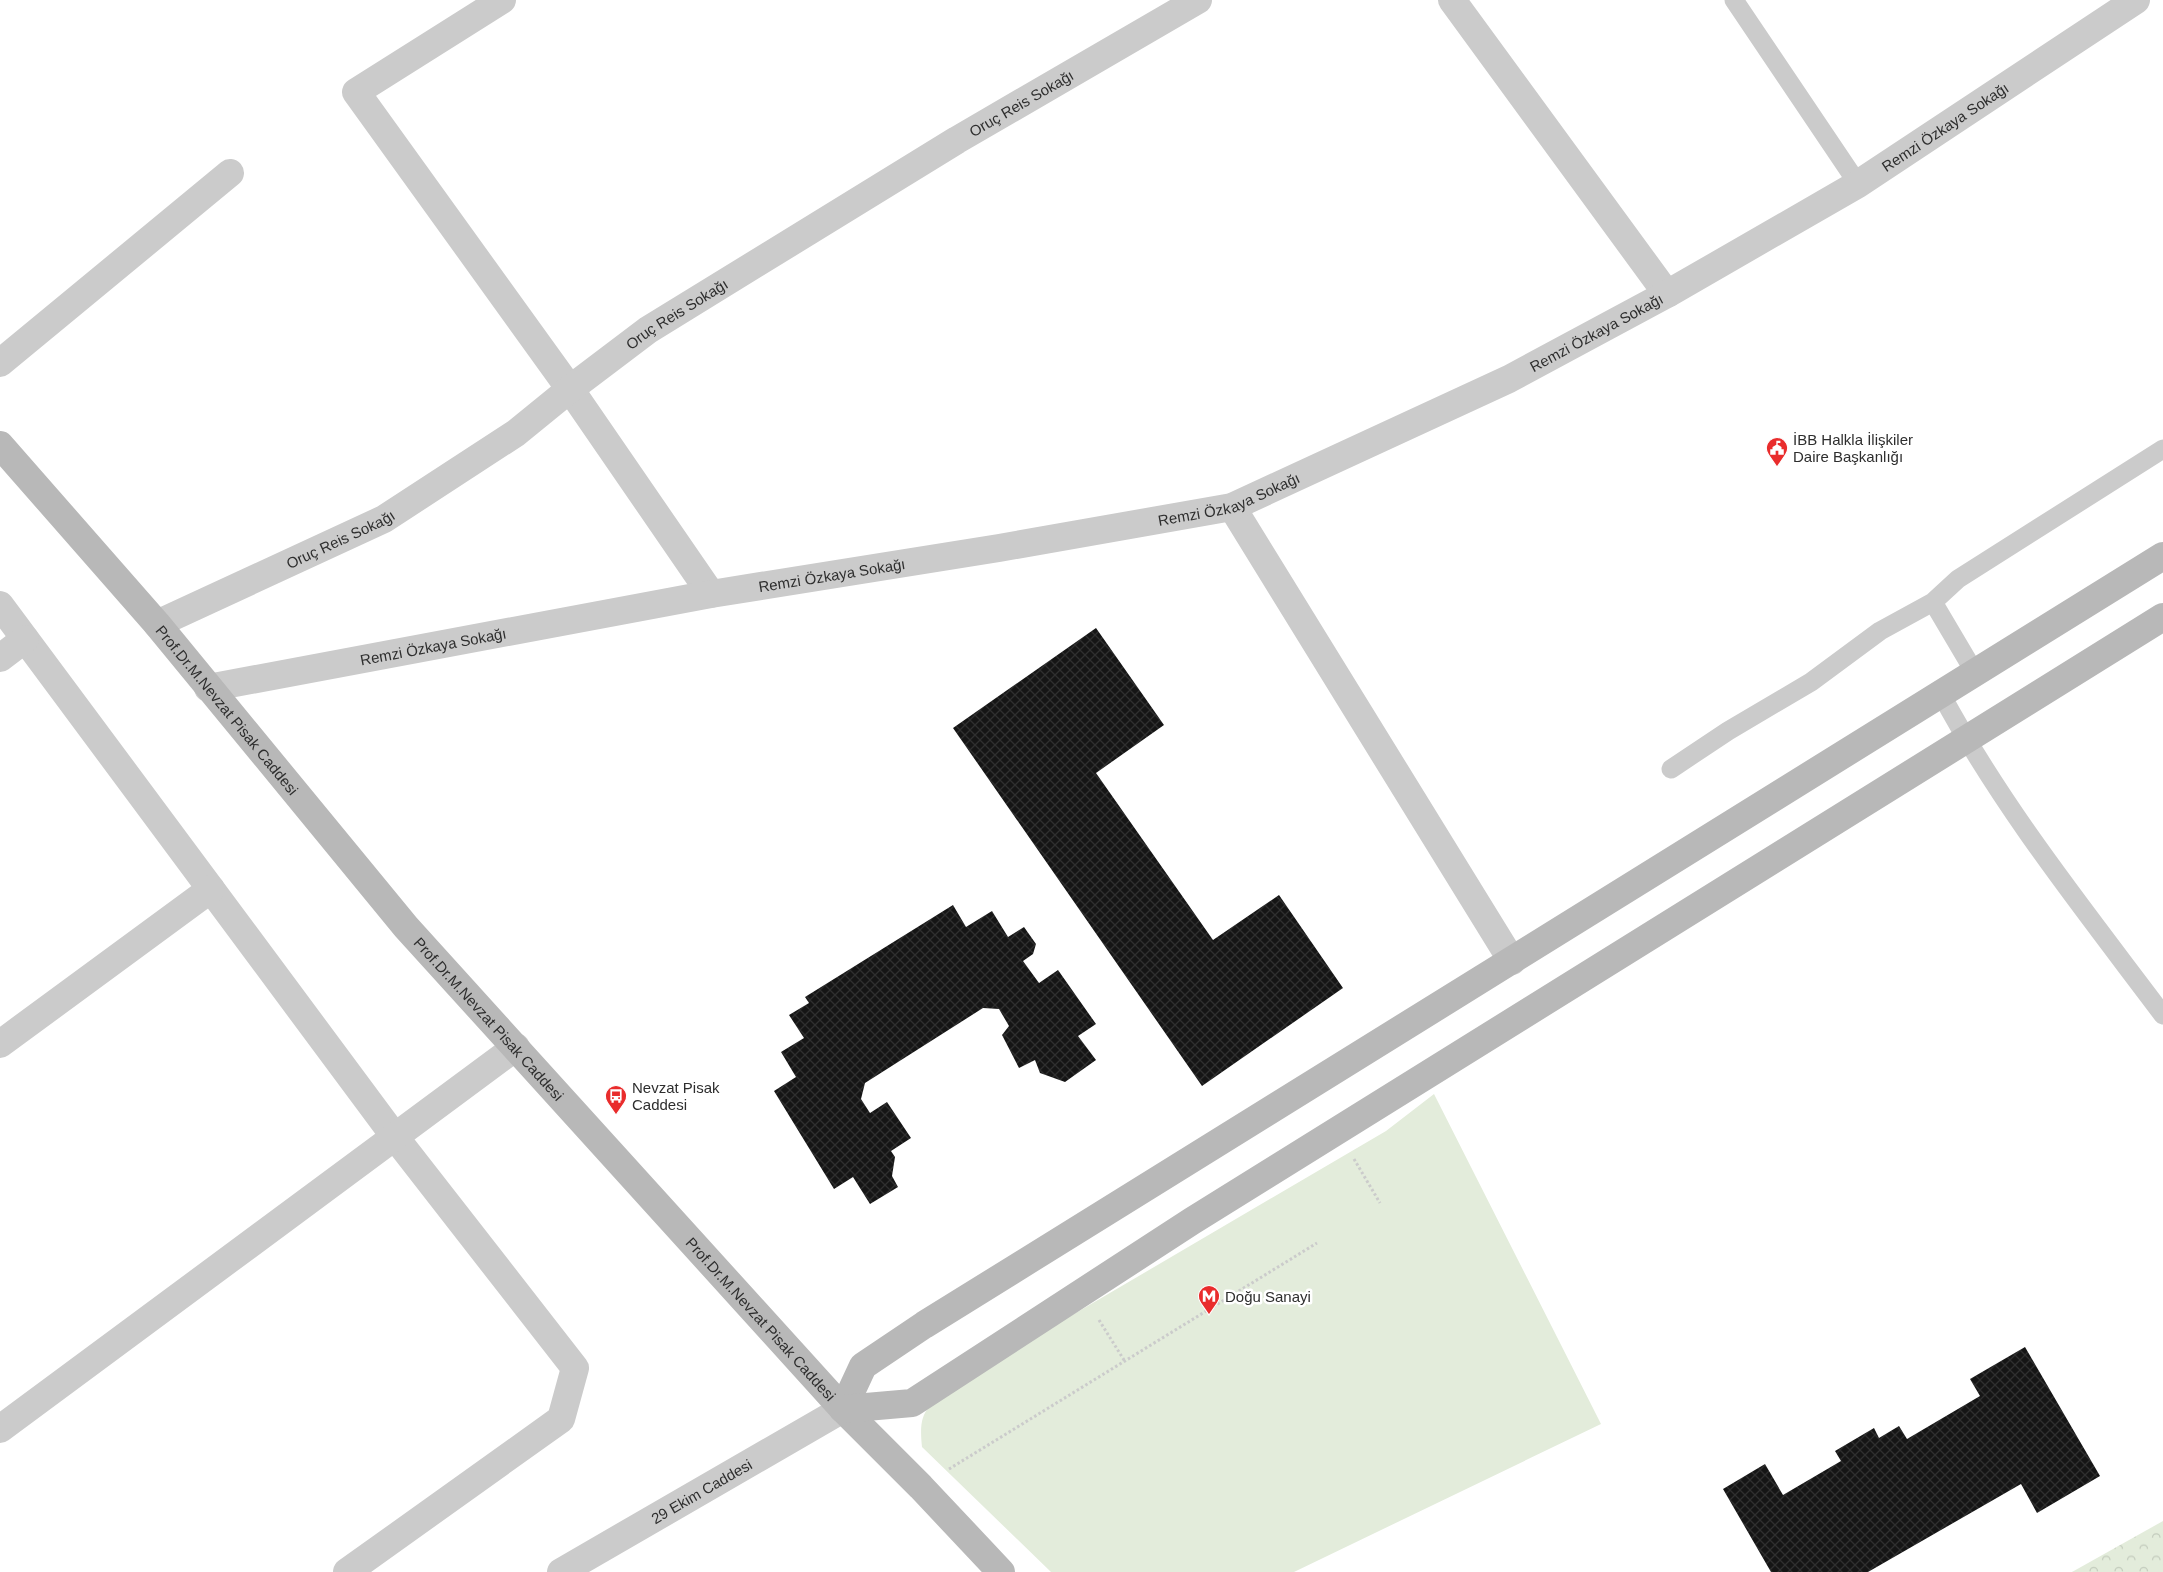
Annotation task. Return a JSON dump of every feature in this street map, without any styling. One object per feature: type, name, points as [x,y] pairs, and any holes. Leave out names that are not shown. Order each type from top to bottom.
[{"type":"main road","name":"Prof.Dr.M.Nevzat Pisak Caddesi","points":[[0,445],[157,624],[406,927],[843,1409],[1001,1572]]},
{"type":"main road","points":[[2163,556],[924,1324],[863,1366],[843,1409],[912,1403],[1192,1221],[1338,1132],[2163,617]]},
{"type":"street","points":[[502,0],[356,92],[570,389],[711,594]]},
{"type":"street","name":"Oruç Reis Sokağı","points":[[157,624],[384,519],[516,433],[648,330],[958,140],[1198,0]]},
{"type":"street","points":[[1452,0],[1667,294]]},
{"type":"street","name":"Remzi Özkaya Sokağı","points":[[208,688],[711,594],[990,549],[1232,507],[1509,379],[1667,294],[1858,184],[2136,0]]},
{"type":"street","points":[[0,363],[230,172]]},
{"type":"street","points":[[1232,507],[1512,961]]},
{"type":"street","points":[[0,605],[395,1136],[576,1368],[561,1418],[347,1572]]},
{"type":"street","points":[[0,658],[25,639]]},
{"type":"street","points":[[0,1044],[211,889]]},
{"type":"street","points":[[0,1429],[516,1047]]},
{"type":"street","name":"29 Ekim Caddesi","points":[[561,1572],[843,1409]]},
{"type":"lane","points":[[1734,0],[1858,184]]},
{"type":"lane","points":[[1671,769],[1728,731],[1811,682],[1880,631],[1933,602],[1958,579],[2163,449]]},
{"type":"lane","points":[[1933,602],[1975,673]]},
{"type":"lane","points":[[1941,694],[1965,740],[2013,815],[2163,1015]]},
{"type":"path","points":[[1338,1132],[1380,1204]]},
{"type":"path","points":[[920,1487],[1317,1242]]},
{"type":"path","points":[[1082,1293],[1124,1360]]},
{"type":"green space","points":[[1434,1094],[1601,1424],[1294,1572],[1051,1572],[922,1447],[922,1425],[926,1411],[953,1385],[1386,1131]]},
{"type":"green space","points":[[2163,1521],[2163,1572],[2072,1572]]},
{"type":"building","points":[[1096,628],[1164,725],[1096,773],[1213,940],[1279,895],[1343,988],[1202,1086],[953,728]]},
{"type":"building","points":[[953,905],[966,927],[992,911],[1008,937],[1024,927],[1036,944],[1033,954],[1023,961],[1039,983],[1058,970],[1096,1024],[1078,1036],[1096,1060],[1065,1082],[1040,1073],[1035,1060],[1019,1068],[1002,1035],[1009,1026],[999,1009],[983,1008],[865,1083],[861,1099],[870,1113],[887,1102],[911,1138],[891,1151],[895,1157],[892,1176],[898,1187],[870,1204],[853,1177],[834,1189],[774,1091],[796,1077],[781,1052],[804,1038],[789,1015],[809,1003],[805,997]]},
{"type":"building","points":[[2025,1347],[2100,1476],[2037,1513],[2021,1484],[1868,1572],[1771,1572],[1723,1489],[1765,1464],[1783,1495],[1841,1461],[1835,1451],[1874,1428],[1879,1438],[1899,1426],[1907,1439],[1980,1396],[1970,1379]]},
{"type":"place","name":"İBB Halkla İlişkiler Daire Başkanlığı","points":[[1777,467]]},
{"type":"place","name":"Nevzat Pisak Caddesi","points":[[616,1115]]},
{"type":"place","name":"Doğu Sanayi","points":[[1209,1315]]}]
